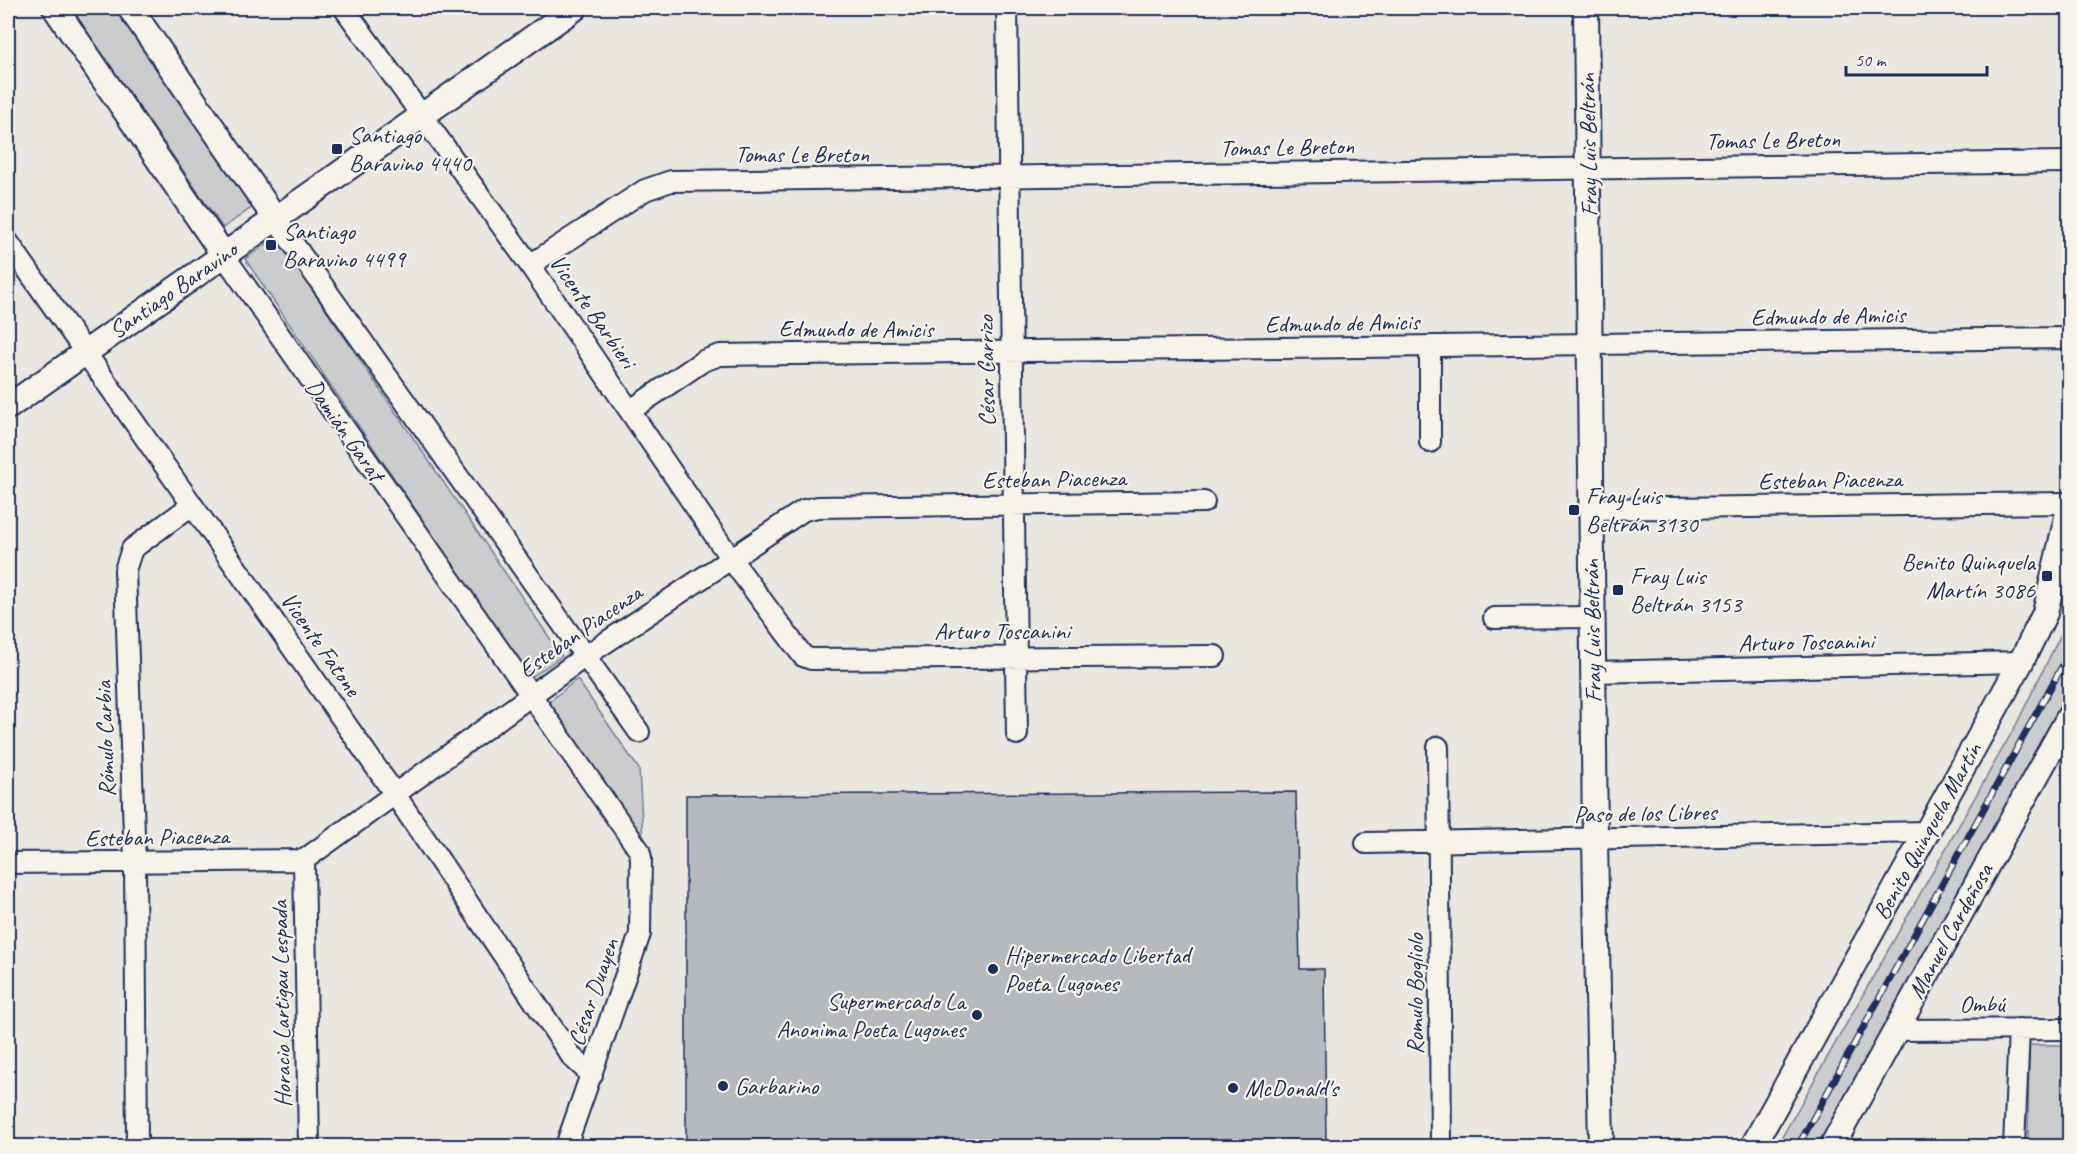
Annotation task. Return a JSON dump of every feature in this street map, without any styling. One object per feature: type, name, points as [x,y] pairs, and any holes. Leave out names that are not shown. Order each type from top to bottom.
[{"type":"main road","name":"Damián Garat","points":[[55,8],[223,254]]},
{"type":"main road","points":[[130,8],[275,218]]},
{"type":"main road","name":"Santiago Baravino","points":[[8,407],[575,8]]},
{"type":"main road","name":"Fray Luis Beltrán","points":[[1586,8],[1592,617],[1601,1146]]},
{"type":"main road","name":"Benito Quinquela Martín","points":[[1753,1146],[2021,662],[2045,613],[2070,503]]},
{"type":"main road","name":"Manuel Cardeñosa","points":[[1832,1146],[2070,716]]},
{"type":"street","name":"Vicente Barbieri","points":[[344,8],[530,265],[794,647]]},
{"type":"street","name":"César Carrizo","points":[[1007,8],[1017,734]]},
{"type":"street","name":"Tomas Le Breton","points":[[530,265],[645,190],[671,181],[2070,162]]},
{"type":"street","points":[[275,218],[639,732]]},
{"type":"street","name":"Vicente Fatone","points":[[8,242],[394,793],[572,1057],[592,1075]]},
{"type":"street","name":"Damián Garat","points":[[223,254],[639,850]]},
{"type":"street","name":"Edmundo de Amicis","points":[[631,410],[702,361],[720,355],[2070,338]]},
{"type":"street","points":[[1430,347],[1430,442]]},
{"type":"street","name":"Esteban Piacenza","points":[[8,863],[304,860],[584,657],[793,515],[818,507],[1204,502]]},
{"type":"street","name":"Esteban Piacenza","points":[[1591,509],[2070,503]]},
{"type":"street","name":"Rómulo Carbia","points":[[136,1146],[135,863],[125,570],[132,549],[192,505]]},
{"type":"street","points":[[1494,618],[1592,617]]},
{"type":"street","name":"Arturo Toscanini","points":[[794,647],[803,656],[811,659],[1215,656]]},
{"type":"street","name":"Arturo Toscanini","points":[[1593,672],[2021,662]]},
{"type":"street","name":"Romulo Bogliolo","points":[[1438,747],[1441,1146]]},
{"type":"street","name":"Paso de los Libres","points":[[1366,843],[1926,832]]},
{"type":"street","name":"César Duayen","points":[[566,1146],[640,934],[642,917],[639,850]]},
{"type":"street","name":"Horacio Lartigau Lespada","points":[[304,860],[309,1146]]},
{"type":"street","points":[[2014,1146],[2019,1029]]},
{"type":"street","name":"Ombú","points":[[1895,1030],[2070,1029]]},
{"type":"shaded area","points":[[70,8],[117,8],[254,206],[223,228]]},
{"type":"shaded area","points":[[276,237],[562,656],[530,678],[245,259]]},
{"type":"shaded area","points":[[2069,618],[2069,691],[1819,1146],[1777,1146],[2016,725]]},
{"type":"shaded area","points":[[577,679],[639,769],[643,839],[545,705]]},
{"type":"shaded area","points":[[2029,1045],[2069,1045],[2069,1146],[2028,1146]]},
{"type":"building","name":"Hipermercado Libertad Poeta Lugones","points":[[1296,792],[1300,969],[1324,969],[1326,1146],[686,1146],[686,795]]},
{"type":"railway","points":[[1798,1146],[2070,652]]},
{"type":"place","name":"Santiago Baravino 4440","points":[[337,149]]},
{"type":"place","name":"Santiago Baravino 4499","points":[[271,245]]},
{"type":"place","name":"Fray Luis Beltrán 3130","points":[[1574,510]]},
{"type":"place","name":"Benito Quinquela Martín 3086","points":[[2047,576]]},
{"type":"place","name":"Fray Luis Beltrán 3153","points":[[1618,590]]},
{"type":"place","name":"Hipermercado Libertad Poeta Lugones","points":[[993,969]]},
{"type":"place","name":"Supermercado La Anonima Poeta Lugones","points":[[977,1015]]},
{"type":"place","name":"Garbarino","points":[[723,1086]]},
{"type":"place","name":"McDonald's","points":[[1233,1088]]}]
